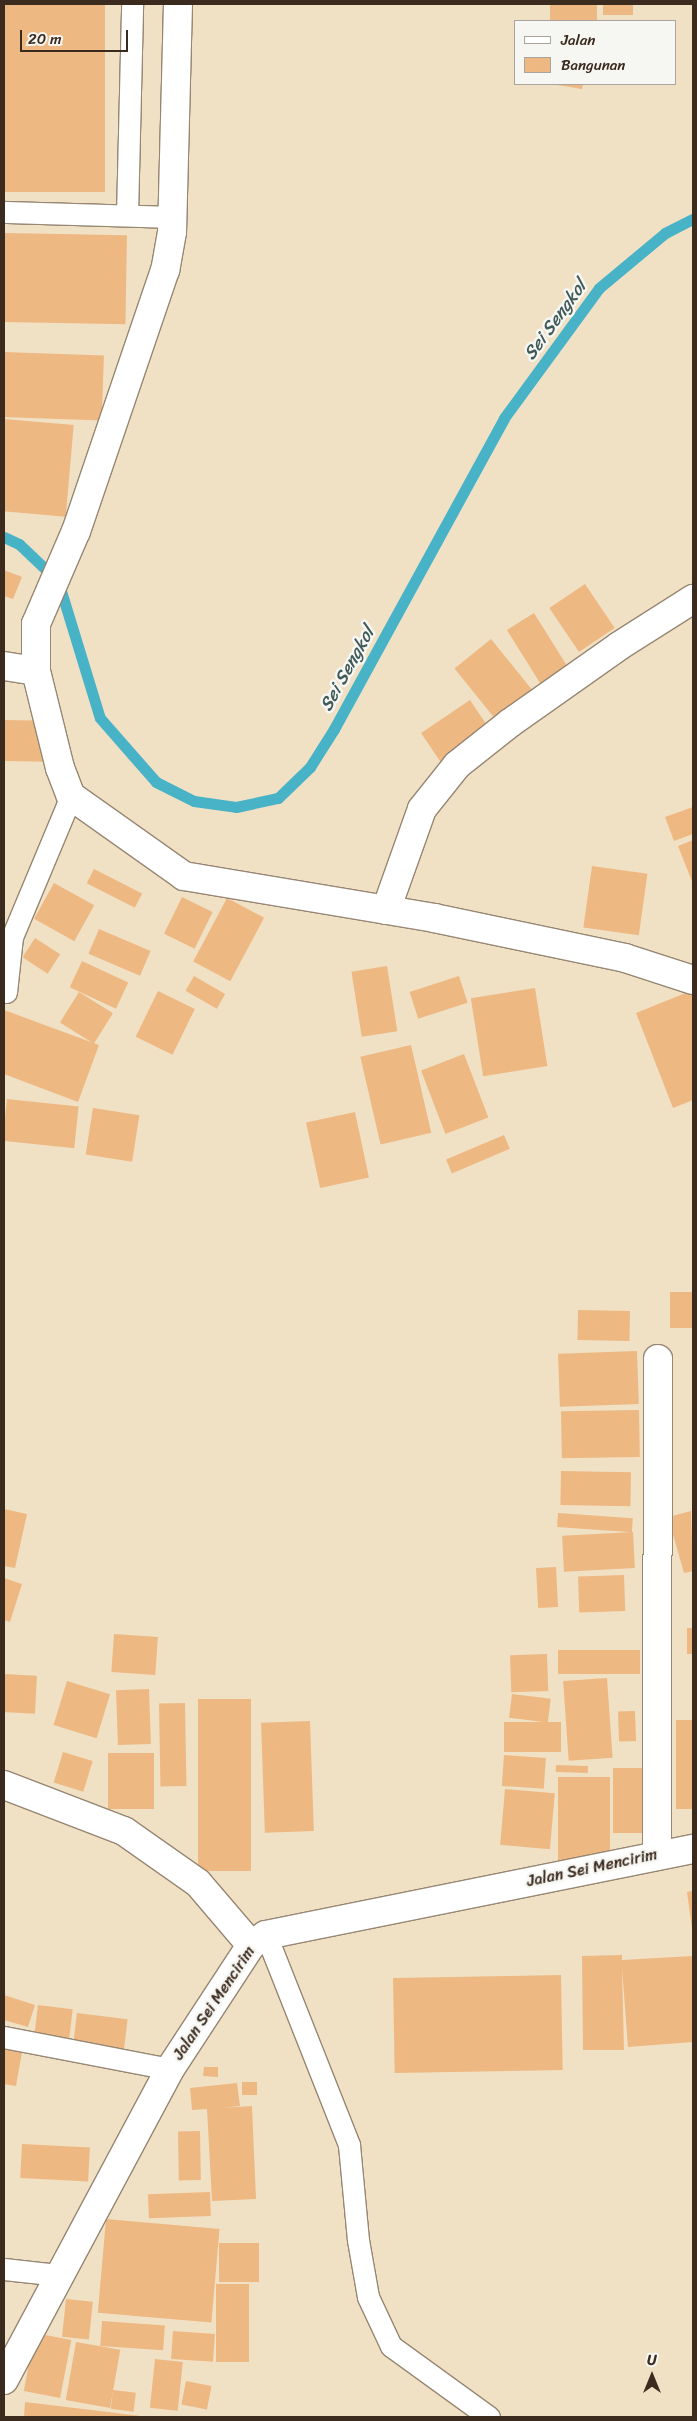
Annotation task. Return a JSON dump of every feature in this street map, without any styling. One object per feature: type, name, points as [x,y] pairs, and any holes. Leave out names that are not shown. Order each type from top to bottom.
[{"type":"street","points":[[178,4],[172,217],[165,270],[76,531],[45,597],[36,624],[36,671],[60,768],[71,796],[184,876],[386,910],[625,958],[693,980]]},
{"type":"street","points":[[386,910],[422,809],[457,765],[541,701],[693,599]]},
{"type":"street","points":[[4,666],[36,671]]},
{"type":"street","points":[[657,1854],[658,1359]]},
{"type":"street","points":[[4,1785],[124,1831],[198,1883],[258,1940]]},
{"type":"street","name":"Jalan Sei Mencirim","points":[[4,2380],[58,2275],[170,2069],[258,1940],[657,1854],[693,1849]]},
{"type":"lane","points":[[127,216],[132,4]]},
{"type":"lane","points":[[4,212],[172,217]]},
{"type":"lane","points":[[6,992],[12,937],[71,796]]},
{"type":"lane","points":[[258,1940],[349,2146],[358,2240],[368,2297],[391,2346],[489,2417]]},
{"type":"lane","points":[[4,2037],[170,2069]]},
{"type":"lane","points":[[4,2269],[58,2275]]},
{"type":"building","points":[[4,4],[105,4],[105,192],[4,192]]},
{"type":"building","points":[[550,4],[597,4],[597,20],[550,20]]},
{"type":"building","points":[[603,4],[633,4],[633,15],[603,15]]},
{"type":"building","points":[[557,85],[583,85],[582,89]]},
{"type":"building","points":[[4,233],[127,235],[125,324],[4,322]]},
{"type":"building","points":[[4,352],[104,355],[102,420],[4,417]]},
{"type":"building","points":[[4,419],[74,425],[66,517],[4,511]]},
{"type":"building","points":[[4,570],[22,577],[13,599],[4,596]]},
{"type":"building","points":[[585,584],[615,628],[579,652],[549,608]]},
{"type":"building","points":[[534,613],[572,674],[545,691],[507,630]]},
{"type":"building","points":[[491,639],[535,693],[499,723],[454,669]]},
{"type":"building","points":[[470,700],[491,731],[442,764],[421,733]]},
{"type":"building","points":[[4,720],[47,721],[46,762],[4,761]]},
{"type":"building","points":[[693,807],[693,834],[674,841],[665,817]]},
{"type":"building","points":[[693,840],[693,884],[678,846]]},
{"type":"building","points":[[592,866],[647,874],[639,935],[583,927]]},
{"type":"building","points":[[94,869],[142,894],[135,908],[87,883]]},
{"type":"building","points":[[54,883],[94,905],[74,941],[34,919]]},
{"type":"building","points":[[182,897],[213,912],[195,949],[164,934]]},
{"type":"building","points":[[227,898],[264,918],[230,981],[193,962]]},
{"type":"building","points":[[99,929],[151,951],[140,976],[88,954]]},
{"type":"building","points":[[35,938],[60,954],[48,974],[22,957]]},
{"type":"building","points":[[82,961],[128,983],[116,1009],[70,987]]},
{"type":"building","points":[[387,966],[397,1031],[362,1037],[351,972]]},
{"type":"building","points":[[194,976],[225,994],[217,1009],[186,991]]},
{"type":"building","points":[[459,976],[468,1003],[418,1019],[410,992]]},
{"type":"building","points":[[535,988],[547,1066],[483,1076],[471,998]]},
{"type":"building","points":[[693,990],[693,1100],[673,1108],[636,1013]]},
{"type":"building","points":[[158,991],[195,1009],[172,1055],[136,1037]]},
{"type":"building","points":[[79,992],[113,1013],[94,1044],[60,1023]]},
{"type":"building","points":[[4,1010],[99,1045],[78,1102],[4,1074]]},
{"type":"building","points":[[411,1045],[431,1133],[381,1144],[360,1057]]},
{"type":"building","points":[[464,1054],[488,1117],[445,1134],[421,1070]]},
{"type":"building","points":[[7,1099],[79,1107],[74,1148],[4,1141]]},
{"type":"building","points":[[93,1108],[139,1115],[132,1162],[86,1154]]},
{"type":"building","points":[[355,1112],[369,1178],[320,1188],[306,1122]]},
{"type":"building","points":[[504,1135],[510,1149],[452,1173],[446,1160]]},
{"type":"building","points":[[670,1292],[693,1292],[693,1328],[670,1328]]},
{"type":"building","points":[[578,1310],[630,1311],[629,1341],[577,1340]]},
{"type":"building","points":[[637,1351],[639,1404],[560,1407],[558,1354]]},
{"type":"building","points":[[639,1410],[640,1457],[562,1458],[561,1411]]},
{"type":"building","points":[[561,1471],[631,1472],[630,1506],[560,1505]]},
{"type":"building","points":[[4,1509],[27,1514],[15,1568],[4,1566]]},
{"type":"building","points":[[691,1511],[693,1571],[684,1573],[668,1517]]},
{"type":"building","points":[[558,1513],[633,1518],[632,1532],[557,1527]]},
{"type":"building","points":[[633,1532],[635,1568],[564,1572],[562,1536]]},
{"type":"building","points":[[556,1567],[558,1607],[538,1608],[536,1568]]},
{"type":"building","points":[[624,1575],[625,1611],[579,1613],[578,1577]]},
{"type":"building","points":[[4,1578],[22,1584],[10,1622],[4,1620]]},
{"type":"building","points":[[687,1628],[693,1628],[693,1654],[687,1654]]},
{"type":"building","points":[[114,1634],[158,1637],[155,1675],[111,1672]]},
{"type":"building","points":[[558,1650],[640,1650],[640,1674],[558,1674]]},
{"type":"building","points":[[547,1654],[548,1691],[511,1692],[510,1655]]},
{"type":"building","points":[[4,1674],[37,1676],[35,1714],[4,1712]]},
{"type":"building","points":[[607,1678],[613,1758],[569,1761],[563,1681]]},
{"type":"building","points":[[67,1681],[110,1694],[97,1738],[54,1725]]},
{"type":"building","points":[[149,1689],[151,1744],[118,1745],[116,1690]]},
{"type":"building","points":[[512,1694],[551,1699],[548,1723],[509,1718]]},
{"type":"building","points":[[198,1699],[251,1699],[251,1871],[198,1871]]},
{"type":"building","points":[[159,1703],[185,1703],[186,1786],[160,1786]]},
{"type":"building","points":[[635,1711],[636,1741],[619,1742],[618,1712]]},
{"type":"building","points":[[676,1720],[693,1720],[693,1809],[676,1809]]},
{"type":"building","points":[[310,1721],[314,1831],[265,1833],[261,1723]]},
{"type":"building","points":[[504,1722],[561,1722],[561,1752],[504,1752]]},
{"type":"building","points":[[63,1752],[93,1761],[83,1792],[54,1783]]},
{"type":"building","points":[[108,1753],[154,1753],[154,1809],[108,1809]]},
{"type":"building","points":[[504,1755],[546,1758],[544,1789],[502,1786]]},
{"type":"building","points":[[556,1765],[588,1766],[588,1773],[556,1772]]},
{"type":"building","points":[[613,1768],[646,1768],[646,1833],[613,1833]]},
{"type":"building","points":[[558,1777],[610,1777],[610,1861],[558,1861]]},
{"type":"building","points":[[505,1789],[555,1793],[550,1849],[500,1845]]},
{"type":"building","points":[[693,1891],[693,1928],[692,1928],[687,1892]]},
{"type":"building","points":[[622,1955],[622,1960],[693,1956],[693,2042],[628,2047],[622,1968],[624,2050],[583,2050],[582,1956]]},
{"type":"building","points":[[561,1975],[563,2070],[395,2073],[393,1978]]},
{"type":"building","points":[[4,1995],[35,2005],[28,2027],[4,2020]]},
{"type":"building","points":[[38,2005],[73,2009],[69,2039],[34,2035]]},
{"type":"building","points":[[77,2013],[128,2019],[123,2054],[73,2048]]},
{"type":"building","points":[[4,2044],[23,2047],[16,2086],[4,2084]]},
{"type":"building","points":[[204,2067],[218,2067],[218,2077],[203,2076]]},
{"type":"building","points":[[242,2082],[257,2082],[257,2095],[242,2095]]},
{"type":"building","points":[[237,2083],[240,2106],[222,2108],[252,2106],[256,2199],[212,2201],[207,2109],[192,2110],[190,2088]]},
{"type":"building","points":[[178,2131],[200,2131],[201,2180],[179,2180]]},
{"type":"building","points":[[22,2144],[90,2148],[88,2182],[20,2178]]},
{"type":"building","points":[[210,2192],[211,2216],[149,2218],[148,2194]]},
{"type":"building","points":[[106,2219],[220,2229],[211,2323],[98,2313]]},
{"type":"building","points":[[219,2243],[259,2243],[259,2282],[219,2282]]},
{"type":"building","points":[[216,2284],[249,2284],[249,2362],[216,2362]]},
{"type":"building","points":[[66,2299],[93,2302],[89,2340],[62,2337]]},
{"type":"building","points":[[102,2321],[165,2325],[163,2350],[100,2346]]},
{"type":"building","points":[[173,2331],[215,2334],[213,2362],[171,2359]]},
{"type":"building","points":[[35,2333],[71,2340],[60,2398],[24,2391]]},
{"type":"building","points":[[76,2342],[120,2350],[110,2408],[66,2400]]},
{"type":"building","points":[[155,2359],[183,2362],[178,2411],[150,2408]]},
{"type":"building","points":[[186,2381],[212,2386],[207,2410],[181,2405]]},
{"type":"building","points":[[113,2390],[136,2393],[134,2412],[111,2409]]},
{"type":"building","points":[[25,2402],[141,2416],[141,2417],[24,2417]]},
{"type":"waterway","name":"Sei Sengkol","points":[[4,537],[19,544],[58,581],[100,718],[156,782],[194,801],[236,807],[278,798],[310,767],[334,729],[504,418],[599,288],[665,233],[693,219]]}]
